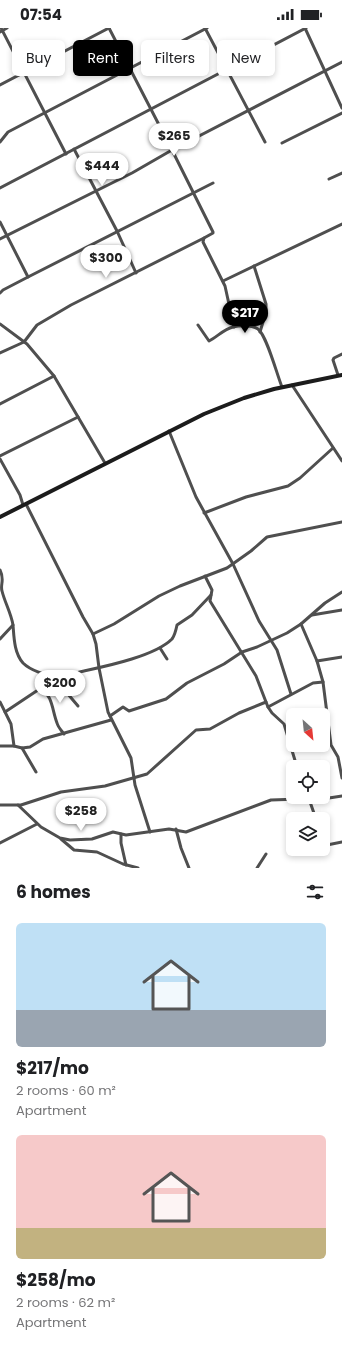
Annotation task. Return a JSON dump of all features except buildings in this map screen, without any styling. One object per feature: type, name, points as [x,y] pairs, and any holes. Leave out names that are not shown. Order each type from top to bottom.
[{"type":"main road","points":[[0,517],[204,414],[244,398],[282,387],[340,375]]},
{"type":"street","points":[[7,28],[1,30],[12,51]]},
{"type":"street","points":[[65,51],[109,28],[115,40]]},
{"type":"street","points":[[133,66],[206,28],[217,50]]},
{"type":"street","points":[[275,44],[306,28],[342,108]]},
{"type":"street","points":[[0,239],[132,173],[172,150],[342,62]]},
{"type":"street","points":[[0,188],[217,75]]},
{"type":"street","points":[[0,85],[18,76]]},
{"type":"street","points":[[26,76],[66,154]]},
{"type":"street","points":[[0,142],[8,132],[114,76]]},
{"type":"street","points":[[0,353],[24,342],[37,325],[71,305],[213,233],[133,76]]},
{"type":"street","points":[[230,76],[265,142]]},
{"type":"street","points":[[282,143],[342,113]]},
{"type":"street","points":[[74,150],[117,231],[136,272]]},
{"type":"street","points":[[328,179],[342,173]]},
{"type":"street","points":[[0,293],[3,290],[117,231],[213,183]]},
{"type":"street","points":[[0,222],[28,277]]},
{"type":"street","points":[[223,281],[342,224]]},
{"type":"street","points":[[204,238],[203,242],[227,290],[234,327]]},
{"type":"street","points":[[197,241],[203,242]]},
{"type":"street","points":[[254,266],[266,304],[266,312],[260,332]]},
{"type":"street","points":[[0,324],[24,342],[54,376],[105,463]]},
{"type":"street","points":[[198,325],[209,341],[222,332],[234,327],[252,327],[260,332],[267,346],[282,387]]},
{"type":"street","points":[[340,375],[333,360],[342,354]]},
{"type":"street","points":[[0,404],[54,376]]},
{"type":"street","points":[[292,385],[342,461]]},
{"type":"street","points":[[0,456],[78,417]]},
{"type":"street","points":[[169,431],[204,514],[233,564],[259,621],[277,650],[291,694]]},
{"type":"street","points":[[204,514],[246,497],[288,486],[300,478],[333,448]]},
{"type":"street","points":[[0,460],[20,495],[85,622],[93,634],[97,649],[99,668],[111,718],[131,758],[137,791],[150,832]]},
{"type":"street","points":[[93,634],[114,624],[159,596],[233,564],[267,538],[342,522]]},
{"type":"street","points":[[0,570],[3,578],[1,590],[10,611],[17,652],[24,663],[40,672],[55,676],[78,706]]},
{"type":"street","points":[[205,576],[212,590],[210,601],[258,680],[268,707],[284,724],[295,760]]},
{"type":"street","points":[[0,746],[14,746],[22,748],[30,747],[43,740],[111,718],[122,706],[129,711],[166,699],[187,683],[224,664],[242,652],[271,641],[301,624],[342,592]]},
{"type":"street","points":[[5,712],[41,688],[44,683],[55,676],[99,668],[137,657],[160,648],[174,636],[178,624],[192,615],[211,595]]},
{"type":"street","points":[[311,615],[342,610]]},
{"type":"street","points":[[301,624],[317,661],[323,682],[331,745],[338,757],[342,778]]},
{"type":"street","points":[[0,639],[13,625]]},
{"type":"street","points":[[160,648],[167,660]]},
{"type":"street","points":[[317,661],[342,657]]},
{"type":"street","points":[[268,707],[313,683],[323,682]]},
{"type":"street","points":[[41,688],[47,693],[51,700],[57,724],[64,734]]},
{"type":"street","points":[[0,702],[11,724],[14,746]]},
{"type":"street","points":[[0,805],[18,805],[61,792],[98,788],[150,772],[176,746],[196,730],[210,728],[266,702]]},
{"type":"street","points":[[22,748],[36,772]]},
{"type":"street","points":[[330,797],[342,796]]},
{"type":"street","points":[[60,838],[70,840],[92,839],[113,832],[126,835],[169,829],[176,829],[186,832],[271,800],[286,800]]},
{"type":"street","points":[[18,805],[37,824],[60,838],[74,850],[96,852],[126,865],[138,868]]},
{"type":"street","points":[[0,843],[37,824]]},
{"type":"street","points":[[176,829],[181,848],[189,868]]},
{"type":"street","points":[[120,834],[126,865]]},
{"type":"street","points":[[330,844],[342,842]]},
{"type":"street","points":[[257,868],[266,854]]}]
